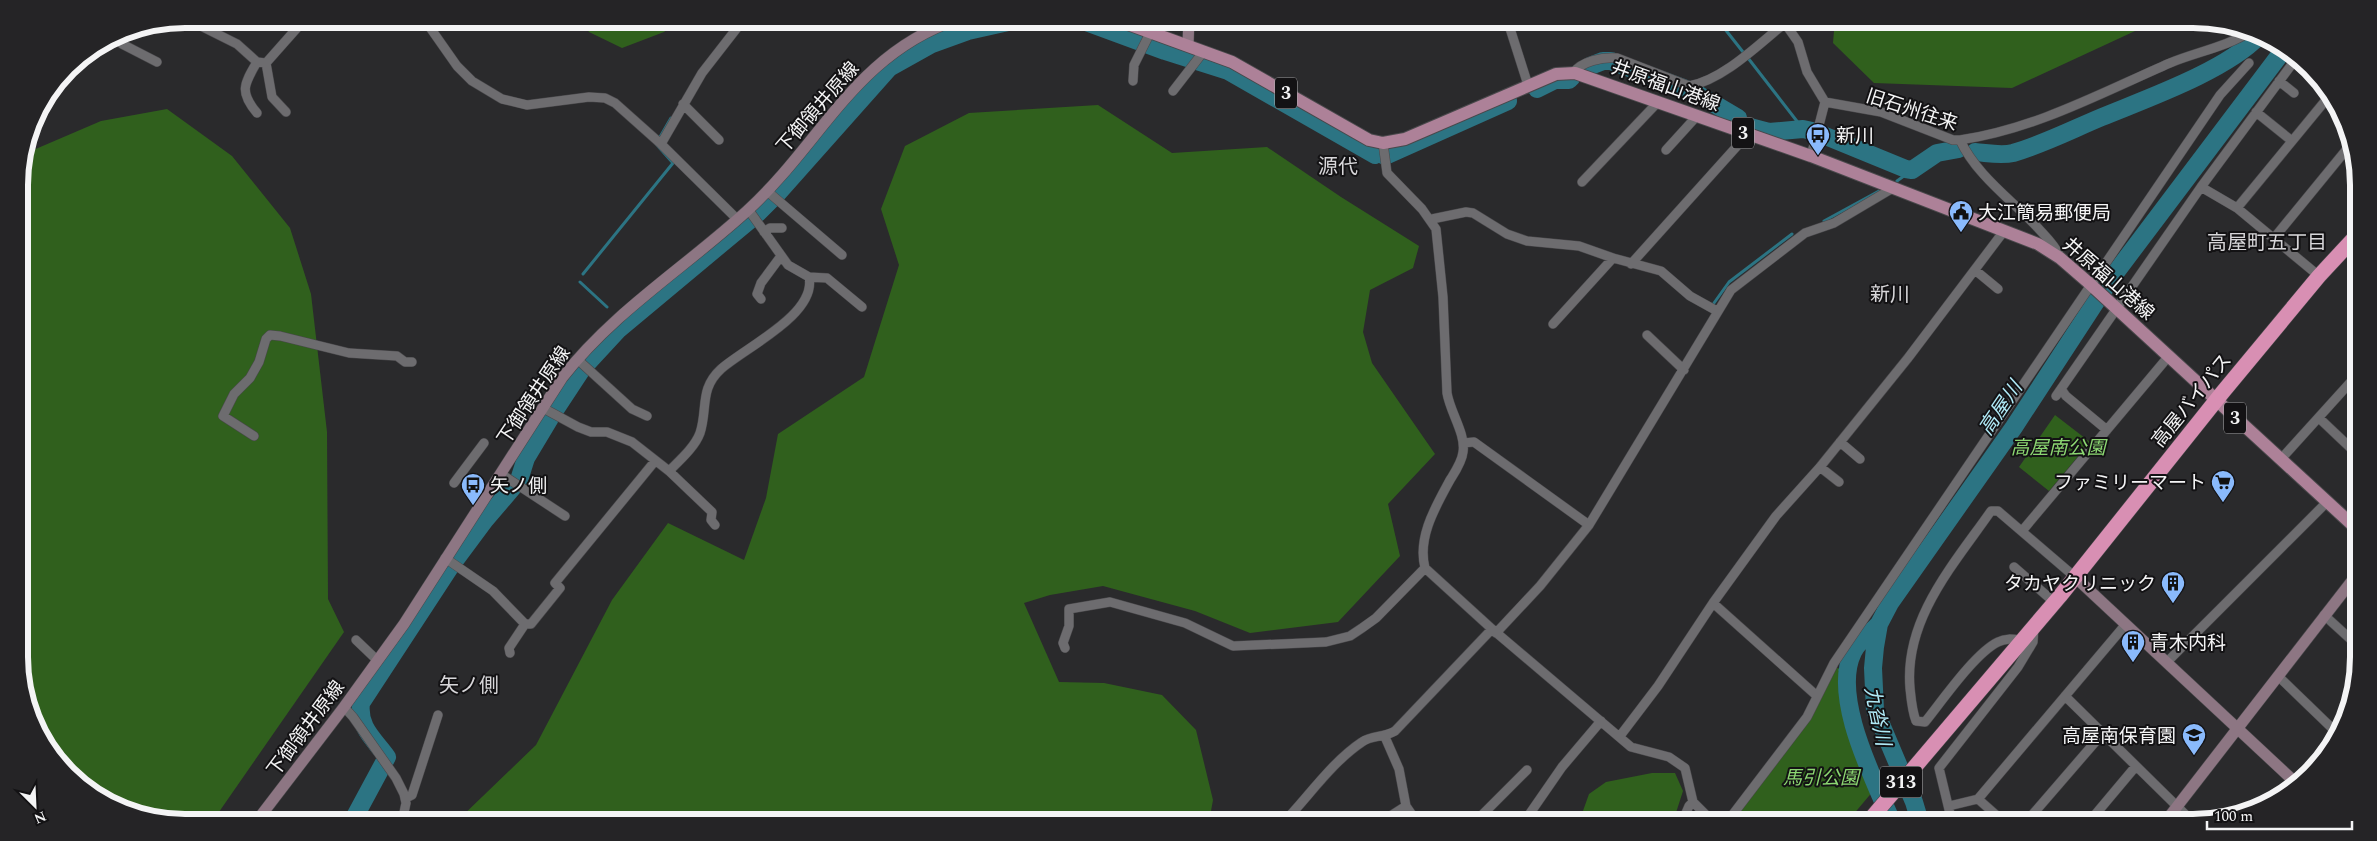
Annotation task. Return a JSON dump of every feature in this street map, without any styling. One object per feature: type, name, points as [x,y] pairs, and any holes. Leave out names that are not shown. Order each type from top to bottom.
[{"type":"highway","name":"高屋バイパス","points":[[1875,813],[2075,577],[2216,401],[2319,276],[2350,243]]},
{"type":"main road","name":"下御領井原線","points":[[262,814],[378,660],[502,474],[543,408],[582,364],[623,312],[737,219],[767,191],[850,92],[881,62],[910,40],[931,28]]},
{"type":"main road","name":"3","points":[[1128,28],[1147,40],[1188,44],[1199,57],[1232,62],[1369,140],[1383,143]]},
{"type":"main road","points":[[1188,44],[1189,28]]},
{"type":"main road","points":[[1383,143],[1417,135],[1528,85],[1556,74],[1573,72]]},
{"type":"main road","name":"井原福山港線","points":[[1573,72],[1811,156],[2038,244],[2060,258],[2115,307],[2350,523]]},
{"type":"main road","points":[[2075,577],[2291,778]]},
{"type":"main road","points":[[2172,813],[2350,583]]},
{"type":"street","points":[[205,28],[237,44],[262,63],[272,98],[286,112]]},
{"type":"street","points":[[257,113],[248,103],[244,92],[247,79],[297,28]]},
{"type":"street","points":[[430,28],[457,66],[472,81],[502,99],[516,104],[539,106],[589,97],[605,98],[623,108],[737,219]]},
{"type":"street","points":[[661,144],[702,73],[737,28]]},
{"type":"street","points":[[1510,28],[1528,85]]},
{"type":"street","points":[[1573,72],[1585,63],[1606,57],[1617,58],[1689,86],[1696,85],[1724,70],[1775,28]]},
{"type":"street","points":[[1789,28],[1798,42],[1807,72],[1825,102],[1811,156]]},
{"type":"street","points":[[1960,140],[1994,135],[2029,124],[2126,84],[2170,63],[2243,36]]},
{"type":"street","points":[[1133,81],[1134,65],[1147,40]]},
{"type":"street","points":[[121,41],[122,44],[157,62]]},
{"type":"street","points":[[1173,91],[1199,57]]},
{"type":"street","points":[[1734,813],[1808,717],[1834,663],[2220,95],[2249,63]]},
{"type":"street","points":[[2107,430],[2059,392],[2115,307],[2292,64]]},
{"type":"street","points":[[2279,81],[2294,93]]},
{"type":"street","points":[[1582,182],[1658,102]]},
{"type":"street","name":"旧石州往来","points":[[1825,102],[1881,112],[1953,140],[1960,140],[1988,179],[2034,224],[2054,247],[2060,258]]},
{"type":"street","points":[[2238,208],[2325,102]]},
{"type":"street","points":[[683,104],[719,140]]},
{"type":"street","points":[[2256,112],[2292,141]]},
{"type":"street","points":[[1666,150],[1696,116]]},
{"type":"street","points":[[1631,264],[1747,135]]},
{"type":"street","points":[[1065,648],[1063,643],[1069,626],[1069,609],[1106,602],[1185,623],[1234,646],[1337,640],[1362,628],[1376,618],[1425,568],[1427,529],[1434,509],[1463,454],[1463,443],[1447,393],[1438,239],[1432,220],[1387,173],[1383,143]]},
{"type":"street","points":[[2274,238],[2345,151]]},
{"type":"street","points":[[2201,187],[2238,208],[2319,276]]},
{"type":"street","points":[[1292,813],[1336,766],[1363,741],[1370,738],[1385,737],[1395,731],[1540,586],[1589,525],[1731,290],[1789,243],[1805,233],[1834,223],[1893,188]]},
{"type":"street","points":[[767,191],[842,255]]},
{"type":"street","points":[[748,209],[788,265],[809,276],[827,278],[862,308]]},
{"type":"street","points":[[1432,220],[1466,212],[1473,213],[1507,234],[1527,242],[1579,246],[1631,264],[1661,271],[1690,296],[1717,311]]},
{"type":"street","points":[[764,232],[770,228],[782,228]]},
{"type":"street","points":[[1620,736],[1658,686],[1713,603],[1776,516],[1820,467],[1908,358],[2004,231]]},
{"type":"street","points":[[761,299],[758,290],[780,256]]},
{"type":"street","points":[[1554,324],[1613,258]]},
{"type":"street","points":[[1975,270],[1998,289]]},
{"type":"street","points":[[668,471],[699,435],[704,396],[710,383],[732,359],[767,336],[802,306],[811,286],[809,276]]},
{"type":"street","points":[[254,436],[224,416],[234,394],[250,378],[259,362],[266,339],[270,335],[349,354],[396,356],[405,362],[412,362]]},
{"type":"street","points":[[1647,335],[1684,370]]},
{"type":"street","points":[[2022,531],[2168,357]]},
{"type":"street","points":[[582,364],[632,409],[646,416]]},
{"type":"street","points":[[2280,459],[2350,384]]},
{"type":"street","points":[[543,408],[591,432],[607,432],[632,442],[668,471],[671,476],[712,512],[711,520],[715,524]]},
{"type":"street","points":[[2319,418],[2350,447]]},
{"type":"street","points":[[1463,443],[1474,442],[1589,525]]},
{"type":"street","points":[[1840,442],[1860,459]]},
{"type":"street","points":[[454,483],[484,443]]},
{"type":"street","points":[[445,558],[493,591],[525,624],[531,624],[560,588],[555,583],[655,461]]},
{"type":"street","points":[[1820,467],[1839,482]]},
{"type":"street","points":[[502,474],[565,516]]},
{"type":"street","points":[[2167,662],[2327,502]]},
{"type":"street","points":[[2021,640],[2008,638],[1997,643],[1978,658],[1925,722],[1916,721],[1909,676],[1917,628],[1928,604],[1991,511],[1998,510],[2075,577]]},
{"type":"street","points":[[2014,567],[2054,602]]},
{"type":"street","points":[[1425,568],[1494,631],[1631,747],[1669,757],[1685,768],[1693,802],[1704,813]]},
{"type":"street","points":[[1713,603],[1817,696]]},
{"type":"street","points":[[2324,615],[2350,639]]},
{"type":"street","points":[[510,653],[509,648],[525,624]]},
{"type":"street","points":[[1950,813],[1939,768],[2018,667],[2033,642],[2034,624]]},
{"type":"street","points":[[1949,806],[1978,799],[2126,624]]},
{"type":"street","points":[[356,640],[378,660]]},
{"type":"street","points":[[2278,676],[2332,728]]},
{"type":"street","points":[[2065,696],[2184,813]]},
{"type":"street","points":[[344,707],[402,788],[406,798],[403,814]]},
{"type":"street","points":[[406,798],[412,794],[438,715]]},
{"type":"street","points":[[1530,813],[1562,767],[1602,721]]},
{"type":"street","points":[[2034,813],[2103,733]]},
{"type":"street","points":[[1385,737],[1399,769],[1406,806],[1411,813]]},
{"type":"street","points":[[2097,813],[2136,766]]},
{"type":"street","points":[[1484,813],[1527,770]]},
{"type":"street","points":[[402,788],[416,783]]},
{"type":"street","points":[[1978,799],[1994,813]]},
{"type":"street","points":[[1686,813],[1693,802]]},
{"type":"street","points":[[1394,813],[1406,806]]},
{"type":"green space","points":[[587,28],[669,28],[664,32],[622,48],[589,32]]},
{"type":"green space","points":[[1834,28],[2142,28],[2012,88],[1874,83],[1833,43]]},
{"type":"green space","points":[[1098,105],[1172,153],[1267,147],[1341,197],[1419,246],[1413,268],[1370,290],[1363,332],[1372,363],[1435,454],[1388,504],[1400,556],[1338,622],[1250,633],[1195,611],[1103,586],[1050,595],[1024,603],[1059,682],[1104,683],[1162,695],[1196,730],[1213,800],[1211,813],[464,814],[536,745],[612,600],[668,523],[744,560],[766,498],[778,434],[864,377],[899,265],[881,209],[905,146],[969,113]]},
{"type":"green space","points":[[167,109],[232,156],[290,228],[311,294],[327,432],[328,599],[344,632],[218,814],[185,814],[144,808],[115,797],[97,787],[67,760],[54,744],[36,707],[29,677],[29,164],[32,151],[101,121]]},
{"type":"green space","name":"高屋南公園","points":[[2055,415],[2090,442],[2049,491],[2019,467]]},
{"type":"green space","name":"馬引公園","points":[[1837,668],[1845,669],[1844,685],[1847,716],[1856,746],[1874,790],[1854,813],[1739,813],[1739,812],[1808,721]]},
{"type":"green space","points":[[1652,773],[1675,773],[1683,791],[1676,813],[1582,813],[1589,794],[1606,782]]},
{"type":"waterway","points":[[777,194],[889,68],[932,44],[982,28]]},
{"type":"waterway","points":[[1102,28],[1228,71],[1375,155]]},
{"type":"waterway","points":[[1724,28],[1743,52]]},
{"type":"waterway","points":[[1975,152],[2008,154],[2047,141],[2207,72],[2227,61],[2254,41]]},
{"type":"waterway","name":"高屋川","points":[[1917,813],[1875,710],[1873,668],[1879,624],[1890,603],[2014,427],[2110,280],[2280,54]]},
{"type":"waterway","points":[[1748,58],[1803,129]]},
{"type":"waterway","points":[[1590,66],[1603,61],[1611,61],[1694,92],[1738,118]]},
{"type":"waterway","points":[[1537,89],[1555,80],[1569,80],[1572,77]]},
{"type":"waterway","points":[[1385,156],[1508,101]]},
{"type":"waterway","points":[[660,137],[671,118]]},
{"type":"waterway","points":[[1750,127],[1769,132],[1803,129],[1812,131]]},
{"type":"waterway","points":[[1823,135],[1912,170],[1937,153],[1959,149]]},
{"type":"waterway","points":[[583,274],[673,163],[656,144]]},
{"type":"waterway","points":[[1897,181],[1912,170]]},
{"type":"waterway","points":[[1824,221],[1879,191]]},
{"type":"waterway","points":[[758,213],[772,199]]},
{"type":"waterway","points":[[555,410],[582,369],[619,329],[751,219]]},
{"type":"waterway","points":[[1714,303],[1729,282],[1792,234]]},
{"type":"waterway","points":[[580,282],[607,307]]},
{"type":"waterway","points":[[519,480],[526,458],[550,418]]},
{"type":"waterway","points":[[456,559],[485,520],[514,486]]},
{"type":"waterway","points":[[356,814],[387,757],[364,726],[361,703],[450,567]]},
{"type":"waterway","name":"九沓川","points":[[1879,624],[1861,641],[1853,652],[1848,670],[1847,692],[1858,738],[1888,813]]},
{"type":"waterway","name":"九沓川","points":[[1840,670],[1853,652]]},
{"type":"place","name":"新川","points":[[1818,156]]},
{"type":"place","name":"大江簡易郵便局","points":[[1961,233]]},
{"type":"place","name":"ファミリーマート","points":[[2223,503]]},
{"type":"place","name":"矢ノ側","points":[[473,506]]},
{"type":"place","name":"タカヤクリニック","points":[[2173,604]]},
{"type":"place","name":"青木内科","points":[[2133,663]]},
{"type":"place","name":"高屋南保育園","points":[[2194,756]]},
{"type":"district","name":"源代","points":[[1338,166]]},
{"type":"district","name":"高屋町五丁目","points":[[2267,242]]},
{"type":"district","name":"新川","points":[[1890,294]]},
{"type":"district","name":"矢ノ側","points":[[469,685]]}]
